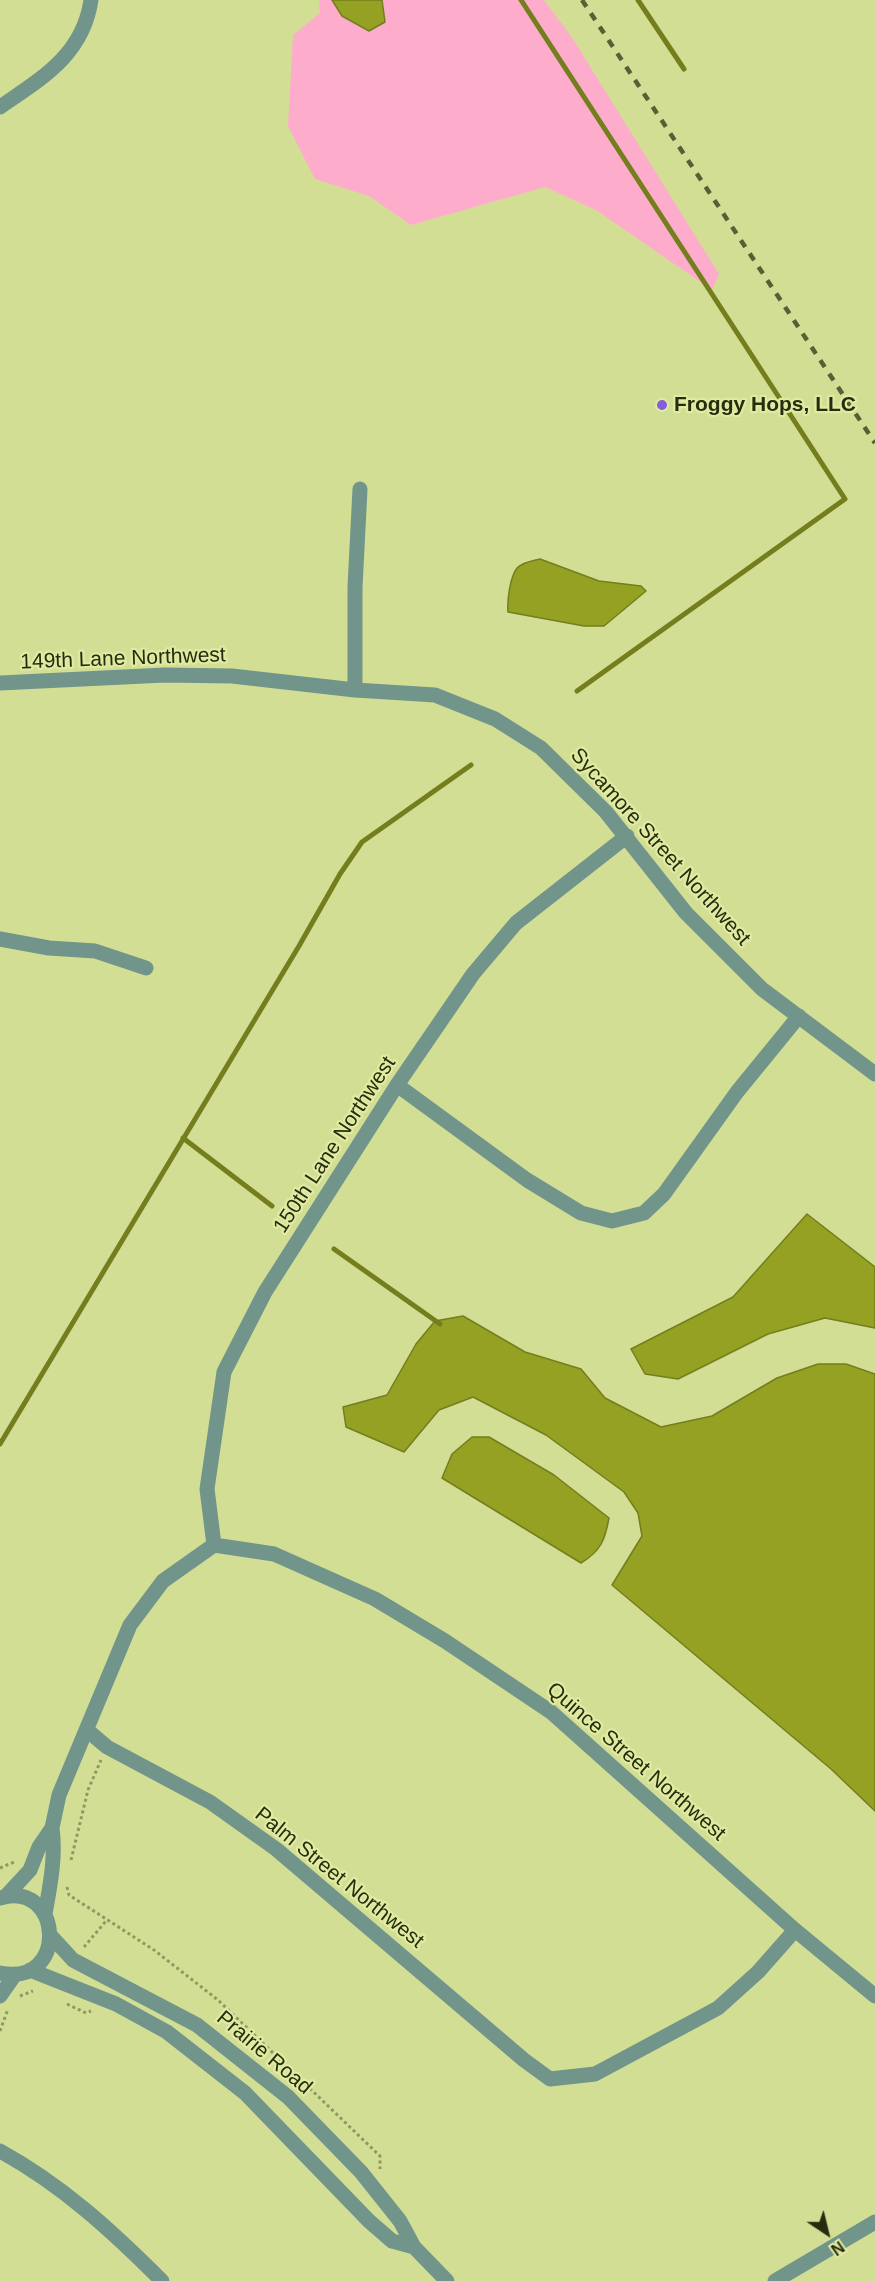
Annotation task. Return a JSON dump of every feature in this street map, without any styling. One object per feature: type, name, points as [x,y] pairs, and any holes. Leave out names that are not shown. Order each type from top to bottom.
[{"type":"street","points":[[0,107],[64,60],[77,41],[90,7]]},
{"type":"street","points":[[355,690],[355,587],[360,489]]},
{"type":"street","name":"149th Lane Northwest","points":[[0,683],[177,675],[232,676],[355,690]]},
{"type":"street","name":"Sycamore Street Northwest","points":[[355,690],[435,695],[495,718],[541,748],[606,812],[686,913],[762,989],[875,1074]]},
{"type":"street","name":"150th Lane Northwest","points":[[214,1545],[207,1489],[224,1372],[265,1292],[397,1085],[473,974],[516,923],[627,836]]},
{"type":"street","points":[[0,939],[49,948],[95,951],[146,968]]},
{"type":"street","points":[[397,1085],[527,1180],[581,1213],[612,1221],[644,1213],[664,1194],[737,1092],[799,1016]]},
{"type":"street","points":[[45,1914],[55,1853],[52,1828],[59,1795],[130,1625],[163,1581],[214,1545]]},
{"type":"street","name":"Quince Street Northwest","points":[[214,1545],[274,1554],[375,1599],[474,1660],[551,1712],[795,1930],[875,1996]]},
{"type":"street","name":"Palm Street Northwest","points":[[87,1730],[107,1747],[210,1802],[276,1849],[524,2060],[550,2079],[596,2074],[718,2008],[758,1972],[795,1930]]},
{"type":"street","points":[[3,1897],[30,1870],[39,1847],[52,1828]]},
{"type":"street","points":[[3,1897],[28,1899],[45,1914]]},
{"type":"street","name":"Prairie Road","points":[[45,1914],[51,1936],[73,1960],[198,2025],[288,2097],[383,2198],[400,2221],[414,2247],[447,2281]]},
{"type":"street","points":[[0,1996],[7,1974],[30,1970],[45,1956],[51,1936]]},
{"type":"street","name":"Prairie Road","points":[[30,1970],[116,2004],[167,2032],[245,2093],[369,2221],[392,2241],[414,2247]]},
{"type":"street","points":[[0,2151],[44,2176],[104,2224],[162,2281]]},
{"type":"street","points":[[776,2281],[875,2222]]},
{"type":"path","points":[[68,1870],[88,1790],[107,1747]]},
{"type":"path","points":[[0,1868],[15,1862]]},
{"type":"path","points":[[0,2031],[8,2007],[19,1996],[32,1990],[40,1993]]},
{"type":"path","points":[[65,2003],[86,2013],[116,2004]]},
{"type":"shaded area","points":[[319,0],[544,0],[571,36],[719,274],[712,290],[596,210],[545,187],[411,225],[369,196],[315,179],[288,126],[293,35],[320,13]]},
{"type":"shaded area","points":[[332,0],[382,0],[385,22],[369,31],[342,16]]},
{"type":"shaded area","points":[[540,559],[599,581],[641,586],[646,591],[604,626],[584,626],[508,612],[512,577],[517,568],[522,564]]},
{"type":"shaded area","points":[[807,1214],[875,1267],[875,1328],[825,1318],[768,1334],[678,1379],[645,1374],[631,1349],[733,1297]]},
{"type":"shaded area","points":[[463,1316],[525,1352],[581,1369],[605,1398],[661,1427],[712,1416],[777,1378],[818,1364],[846,1364],[875,1374],[875,1811],[831,1769],[612,1585],[642,1536],[638,1513],[624,1492],[546,1435],[473,1397],[439,1410],[404,1452],[346,1427],[343,1407],[387,1395],[416,1344],[435,1321]]},
{"type":"shaded area","points":[[472,1437],[489,1437],[554,1475],[609,1518],[604,1539],[598,1549],[581,1563],[442,1478],[452,1454]]},
{"type":"waterway","points":[[521,0],[845,499],[577,691]]},
{"type":"waterway","points":[[638,0],[684,69]]},
{"type":"waterway","points":[[0,1444],[340,874],[362,842],[471,765]]},
{"type":"waterway","points":[[183,1138],[272,1206]]},
{"type":"waterway","points":[[334,1249],[440,1324]]},
{"type":"railway","points":[[582,0],[875,443]]},
{"type":"place","name":"Froggy Hops, LLC","points":[[662,405]]}]
